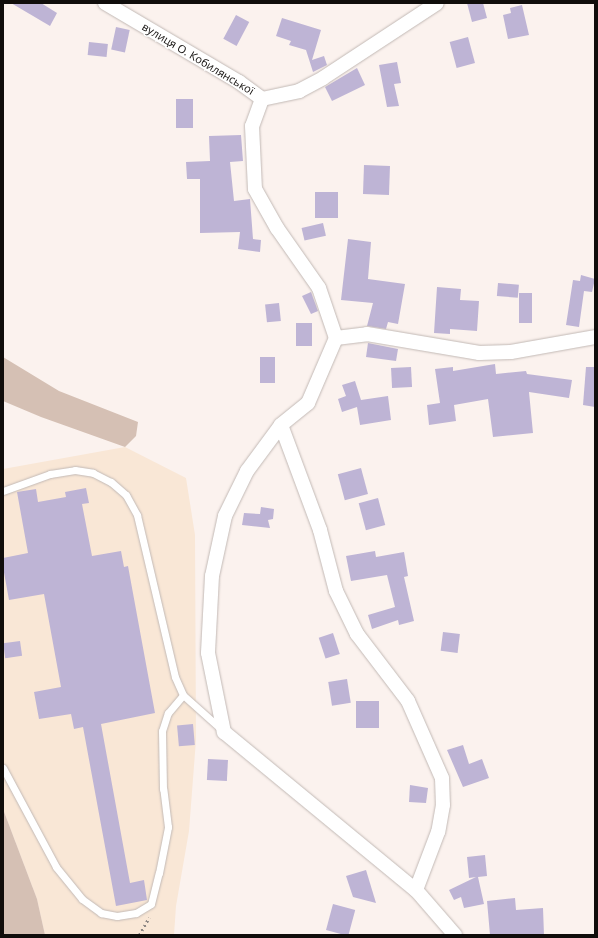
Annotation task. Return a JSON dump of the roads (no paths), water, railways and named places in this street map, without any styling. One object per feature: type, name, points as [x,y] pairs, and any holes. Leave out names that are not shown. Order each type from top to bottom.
[{"type":"street","name":"вулиця О. Кобилянської","points":[[105,3],[239,82],[262,98],[299,91],[317,82],[437,3]]},
{"type":"street","points":[[262,98],[252,126],[255,189],[278,228],[319,288],[336,338],[308,403],[281,425],[247,471],[224,516],[212,576],[208,653],[224,732],[416,890],[455,935]]},
{"type":"street","points":[[336,338],[367,334],[479,353],[511,352],[595,337]]},
{"type":"street","points":[[281,425],[320,530],[336,592],[357,634],[408,701],[442,778],[443,805],[438,832],[416,890]]},
{"type":"lane","points":[[3,491],[50,474],[75,470],[94,473],[111,482],[126,495],[137,515],[175,677],[183,695],[224,732]]},
{"type":"lane","points":[[3,768],[56,867],[82,899],[101,914],[117,916],[136,913],[151,904],[159,873],[168,827],[163,789],[162,730],[168,713],[183,695]]}]
